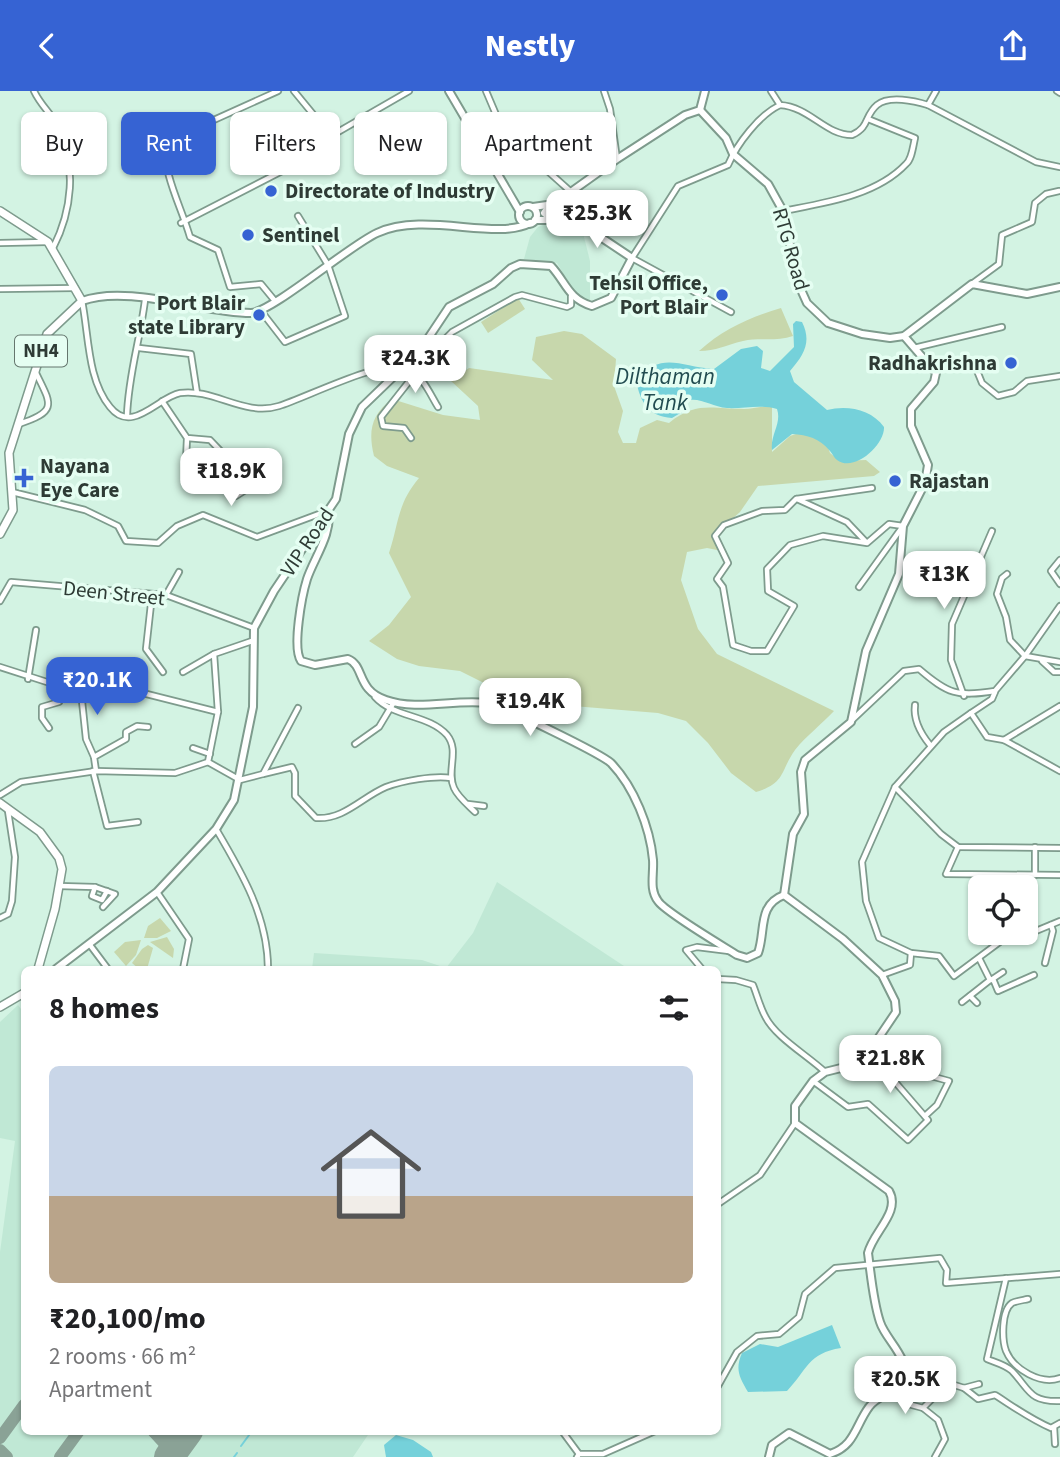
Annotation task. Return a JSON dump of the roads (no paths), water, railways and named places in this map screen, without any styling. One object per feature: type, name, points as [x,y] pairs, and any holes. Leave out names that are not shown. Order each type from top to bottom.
[{"type":"highway","points":[[0,211],[50,245],[82,300]]},
{"type":"highway","name":"NH4","points":[[0,534],[13,510],[4,453],[17,425],[47,334],[82,300]]},
{"type":"highway","points":[[0,803],[32,825],[59,858],[62,869],[39,966]]},
{"type":"highway","points":[[0,1007],[21,995]]},
{"type":"main road","points":[[449,91],[513,196],[523,221],[532,222]]},
{"type":"main road","points":[[550,218],[544,213],[549,206],[685,115],[700,110],[705,91]]},
{"type":"main road","name":"RTG Road","points":[[700,110],[726,138],[733,154],[768,184],[783,211],[798,283],[807,303],[828,323],[862,334],[890,338],[904,336]]},
{"type":"main road","points":[[550,218],[560,210],[570,191]]},
{"type":"main road","points":[[513,196],[532,207],[537,215],[532,222]]},
{"type":"main road","points":[[501,227],[509,225],[519,213],[532,207],[549,206],[578,220],[632,258],[611,298],[603,304],[592,306],[571,296]]},
{"type":"main road","points":[[82,300],[97,295],[253,313],[261,311],[379,232],[429,222],[520,228],[550,218],[578,220]]},
{"type":"main road","name":"VIP Road","points":[[60,966],[157,892],[216,829],[234,800],[253,707],[254,628],[274,591],[336,499],[355,419],[380,388],[405,367],[449,307],[493,284],[511,268],[527,264],[551,266],[571,296]]},
{"type":"main road","points":[[784,895],[793,834],[804,814],[800,772],[805,760],[850,722],[866,651],[899,574],[903,526],[925,483],[928,465],[911,426],[911,409],[936,375],[904,336],[920,321],[972,284],[1027,294],[1060,287]]},
{"type":"main road","points":[[328,510],[329,524],[304,589],[297,654],[301,661],[310,665],[353,661],[363,684],[371,693],[394,702],[490,703],[605,758],[625,782],[641,815],[651,851],[652,887],[656,899],[667,912],[730,951],[747,958],[756,955],[760,950],[766,910],[772,901],[784,895]]},
{"type":"main road","points":[[769,1457],[772,1445],[789,1433],[830,1454],[841,1451],[851,1441],[869,1407],[897,1388],[904,1378],[904,1362],[880,1324],[870,1265],[871,1243],[894,1206],[893,1198],[890,1191],[795,1123],[795,1107],[813,1081],[825,1072],[857,1064],[865,1058],[896,1011],[895,1001],[881,975],[843,939],[784,895]]},
{"type":"street","points":[[0,243],[50,245],[66,221],[71,163],[57,125],[42,109],[34,91]]},
{"type":"street","points":[[275,301],[261,283],[230,287],[218,250],[190,237],[167,170],[165,142],[278,91]]},
{"type":"street","points":[[294,91],[311,112]]},
{"type":"street","points":[[340,131],[409,91]]},
{"type":"street","points":[[486,91],[503,131],[570,191]]},
{"type":"street","points":[[604,91],[610,109],[617,159]]},
{"type":"street","points":[[771,91],[780,105],[812,115],[842,135],[859,132],[875,106],[882,102],[913,100],[928,105],[1036,162],[1060,167]]},
{"type":"street","points":[[928,105],[936,91]]},
{"type":"street","points":[[731,312],[632,258],[678,185],[728,165],[738,143],[771,109],[780,105]]},
{"type":"street","points":[[783,211],[838,200],[881,182],[908,163],[915,138],[868,119]]},
{"type":"street","points":[[183,222],[274,175]]},
{"type":"street","points":[[972,284],[999,264],[1002,235],[1032,222],[1035,203],[1046,194],[1059,191]]},
{"type":"street","points":[[261,311],[285,342],[345,316],[328,265],[298,216]]},
{"type":"street","points":[[0,289],[75,288]]},
{"type":"street","points":[[411,438],[404,428],[383,426],[381,417],[452,332],[515,297],[522,295],[567,306],[571,305],[571,296]]},
{"type":"street","points":[[82,300],[88,345],[99,386],[110,408],[127,417],[142,415],[176,394],[197,393],[246,408],[266,408],[371,373],[405,367],[416,373],[438,407]]},
{"type":"street","points":[[127,417],[128,380],[139,348],[145,300]]},
{"type":"street","points":[[915,348],[1002,327]]},
{"type":"street","points":[[139,348],[191,354],[197,393]]},
{"type":"street","points":[[973,361],[982,383],[998,396],[1014,392],[1027,381],[1060,376]]},
{"type":"street","points":[[17,425],[41,417],[48,410],[49,401],[34,370]]},
{"type":"street","points":[[162,401],[187,438],[186,460],[209,472],[236,496],[247,489],[232,463],[210,440],[187,438]]},
{"type":"street","points":[[859,587],[903,526],[889,524],[867,543],[823,536],[790,545],[767,569],[768,591],[794,606],[767,651],[751,651],[733,645],[723,587],[717,579],[728,563],[715,536],[724,525],[762,511],[785,510],[796,499],[872,488]]},
{"type":"street","points":[[12,492],[85,510],[118,526],[126,541],[159,543],[177,526],[204,515],[257,537],[328,510]]},
{"type":"street","points":[[796,499],[847,521],[867,543]]},
{"type":"street","points":[[964,696],[951,660],[952,624],[992,531]]},
{"type":"street","points":[[1060,559],[1051,571],[1060,584]]},
{"type":"street","points":[[166,595],[179,572]]},
{"type":"street","points":[[1007,574],[1002,578],[997,594],[1006,617],[1010,640],[1024,656],[1036,656],[1054,672],[1060,673]]},
{"type":"street","name":"Deen Street","points":[[0,601],[11,582],[166,595],[254,628]]},
{"type":"street","points":[[152,595],[146,649],[163,672]]},
{"type":"street","points":[[1060,606],[995,691],[992,699],[955,722],[930,745],[895,787],[862,862],[866,901],[879,938],[911,953],[939,956],[954,976],[1005,938],[1019,939],[1060,921]]},
{"type":"street","points":[[28,679],[36,630]]},
{"type":"street","points":[[183,671],[214,655],[252,641]]},
{"type":"street","points":[[208,762],[218,712],[214,655]]},
{"type":"street","points":[[1041,661],[1060,662]]},
{"type":"street","points":[[0,667],[28,679],[50,684],[99,682],[218,712]]},
{"type":"street","points":[[850,722],[904,671],[919,669],[943,689],[964,696],[995,691]]},
{"type":"street","points":[[80,683],[86,739],[94,757],[94,771],[107,826],[138,821]]},
{"type":"street","points":[[49,728],[41,718],[42,707],[59,702],[50,684]]},
{"type":"street","points":[[371,693],[390,710],[422,720],[449,737],[454,749],[451,778],[455,790],[475,812]]},
{"type":"street","points":[[355,744],[379,727],[394,702]]},
{"type":"street","points":[[915,705],[914,715],[921,734],[930,745]]},
{"type":"street","points":[[1004,740],[1060,706]]},
{"type":"street","points":[[262,774],[298,708]]},
{"type":"street","points":[[971,713],[987,737],[1004,740],[1060,771]]},
{"type":"street","points":[[94,757],[126,739],[126,732],[137,726],[148,727]]},
{"type":"street","points":[[193,748],[210,754]]},
{"type":"street","points":[[0,795],[21,782],[94,771],[175,773],[208,762],[240,780],[292,767],[295,773],[295,796],[316,818],[327,818],[366,801],[386,787],[451,778]]},
{"type":"street","points":[[895,787],[940,834],[958,847],[1060,848]]},
{"type":"street","points":[[467,804],[484,806]]},
{"type":"street","points":[[0,918],[8,914],[15,879],[8,811]]},
{"type":"street","points":[[216,829],[254,898],[264,932],[268,966]]},
{"type":"street","points":[[958,847],[946,874],[1035,875],[1035,847]]},
{"type":"street","points":[[1038,875],[1060,875]]},
{"type":"street","points":[[59,886],[95,887],[115,894],[103,907]]},
{"type":"street","points":[[95,887],[92,896],[102,900],[107,891]]},
{"type":"street","points":[[157,892],[189,940],[184,966]]},
{"type":"street","points":[[1045,963],[1053,931],[1051,925]]},
{"type":"street","points":[[90,945],[106,966]]},
{"type":"street","points":[[699,966],[686,950],[697,947],[730,951]]},
{"type":"street","points":[[881,975],[910,965],[911,953]]},
{"type":"street","points":[[979,958],[998,991],[1034,975]]},
{"type":"street","points":[[962,1002],[1003,972]]},
{"type":"street","points":[[721,979],[754,985],[765,1017],[780,1037],[803,1051],[825,1072]]},
{"type":"street","points":[[970,996],[977,1003]]},
{"type":"street","points":[[813,1081],[848,1107],[868,1104],[908,1140],[928,1120],[896,1083],[865,1058]]},
{"type":"street","points":[[925,1116],[937,1105],[949,1081],[927,1075]]},
{"type":"street","points":[[721,1202],[761,1175],[795,1123]]},
{"type":"street","points":[[721,1381],[737,1352],[757,1336],[779,1333],[799,1317],[805,1294],[835,1268],[940,1258],[947,1270],[946,1283],[1060,1274]]},
{"type":"street","points":[[1006,1278],[987,1359],[1010,1369],[1026,1392],[1046,1402],[1060,1401]]},
{"type":"street","points":[[1028,1299],[1011,1304],[1007,1310],[1004,1320],[1006,1351],[1029,1376],[1048,1380],[1060,1378]]},
{"type":"street","points":[[923,1408],[948,1383],[964,1388],[978,1399],[995,1395],[1024,1415],[1054,1427]]},
{"type":"street","points":[[964,1388],[979,1384]]},
{"type":"street","points":[[897,1388],[908,1404],[923,1408],[938,1420],[945,1440],[935,1457]]},
{"type":"street","points":[[1054,1427],[1060,1423]]},
{"type":"street","points":[[1054,1427],[1055,1444]]},
{"type":"street","points":[[565,1435],[578,1456],[603,1454],[646,1435]]},
{"type":"water","name":"Dilthaman Tank","points":[[796,321],[802,322],[806,342],[803,354],[790,371],[794,382],[827,410],[843,408],[866,412],[884,427],[874,449],[860,460],[844,463],[836,459],[817,440],[798,434],[792,434],[772,450],[778,419],[777,409],[727,408],[689,400],[682,412],[672,418],[651,411],[643,402],[636,381],[654,366],[663,363],[714,369],[741,349],[757,346],[763,351],[761,368],[770,371],[794,347],[793,324]]},
{"type":"water","points":[[832,1325],[841,1348],[815,1358],[787,1391],[748,1392],[739,1373],[742,1353],[760,1344],[778,1347]]},
{"type":"water","points":[[396,1435],[413,1440],[431,1452],[433,1457],[386,1457],[384,1445]]},
{"type":"waterway","points":[[241,1446],[249,1435]]},
{"type":"waterway","points":[[234,1457],[237,1453]]},
{"type":"place","name":"Directorate of Industry","points":[[271,191]]},
{"type":"place","name":"Sentinel","points":[[248,235]]},
{"type":"place","name":"Tehsil Office, Port Blair","points":[[722,295]]},
{"type":"place","name":"Port Blair state Library","points":[[259,315]]},
{"type":"place","name":"Radhakrishna","points":[[1011,363]]},
{"type":"place","name":"Nayana Eye Care","points":[[24,478]]},
{"type":"place","name":"Rajastan","points":[[895,481]]}]
